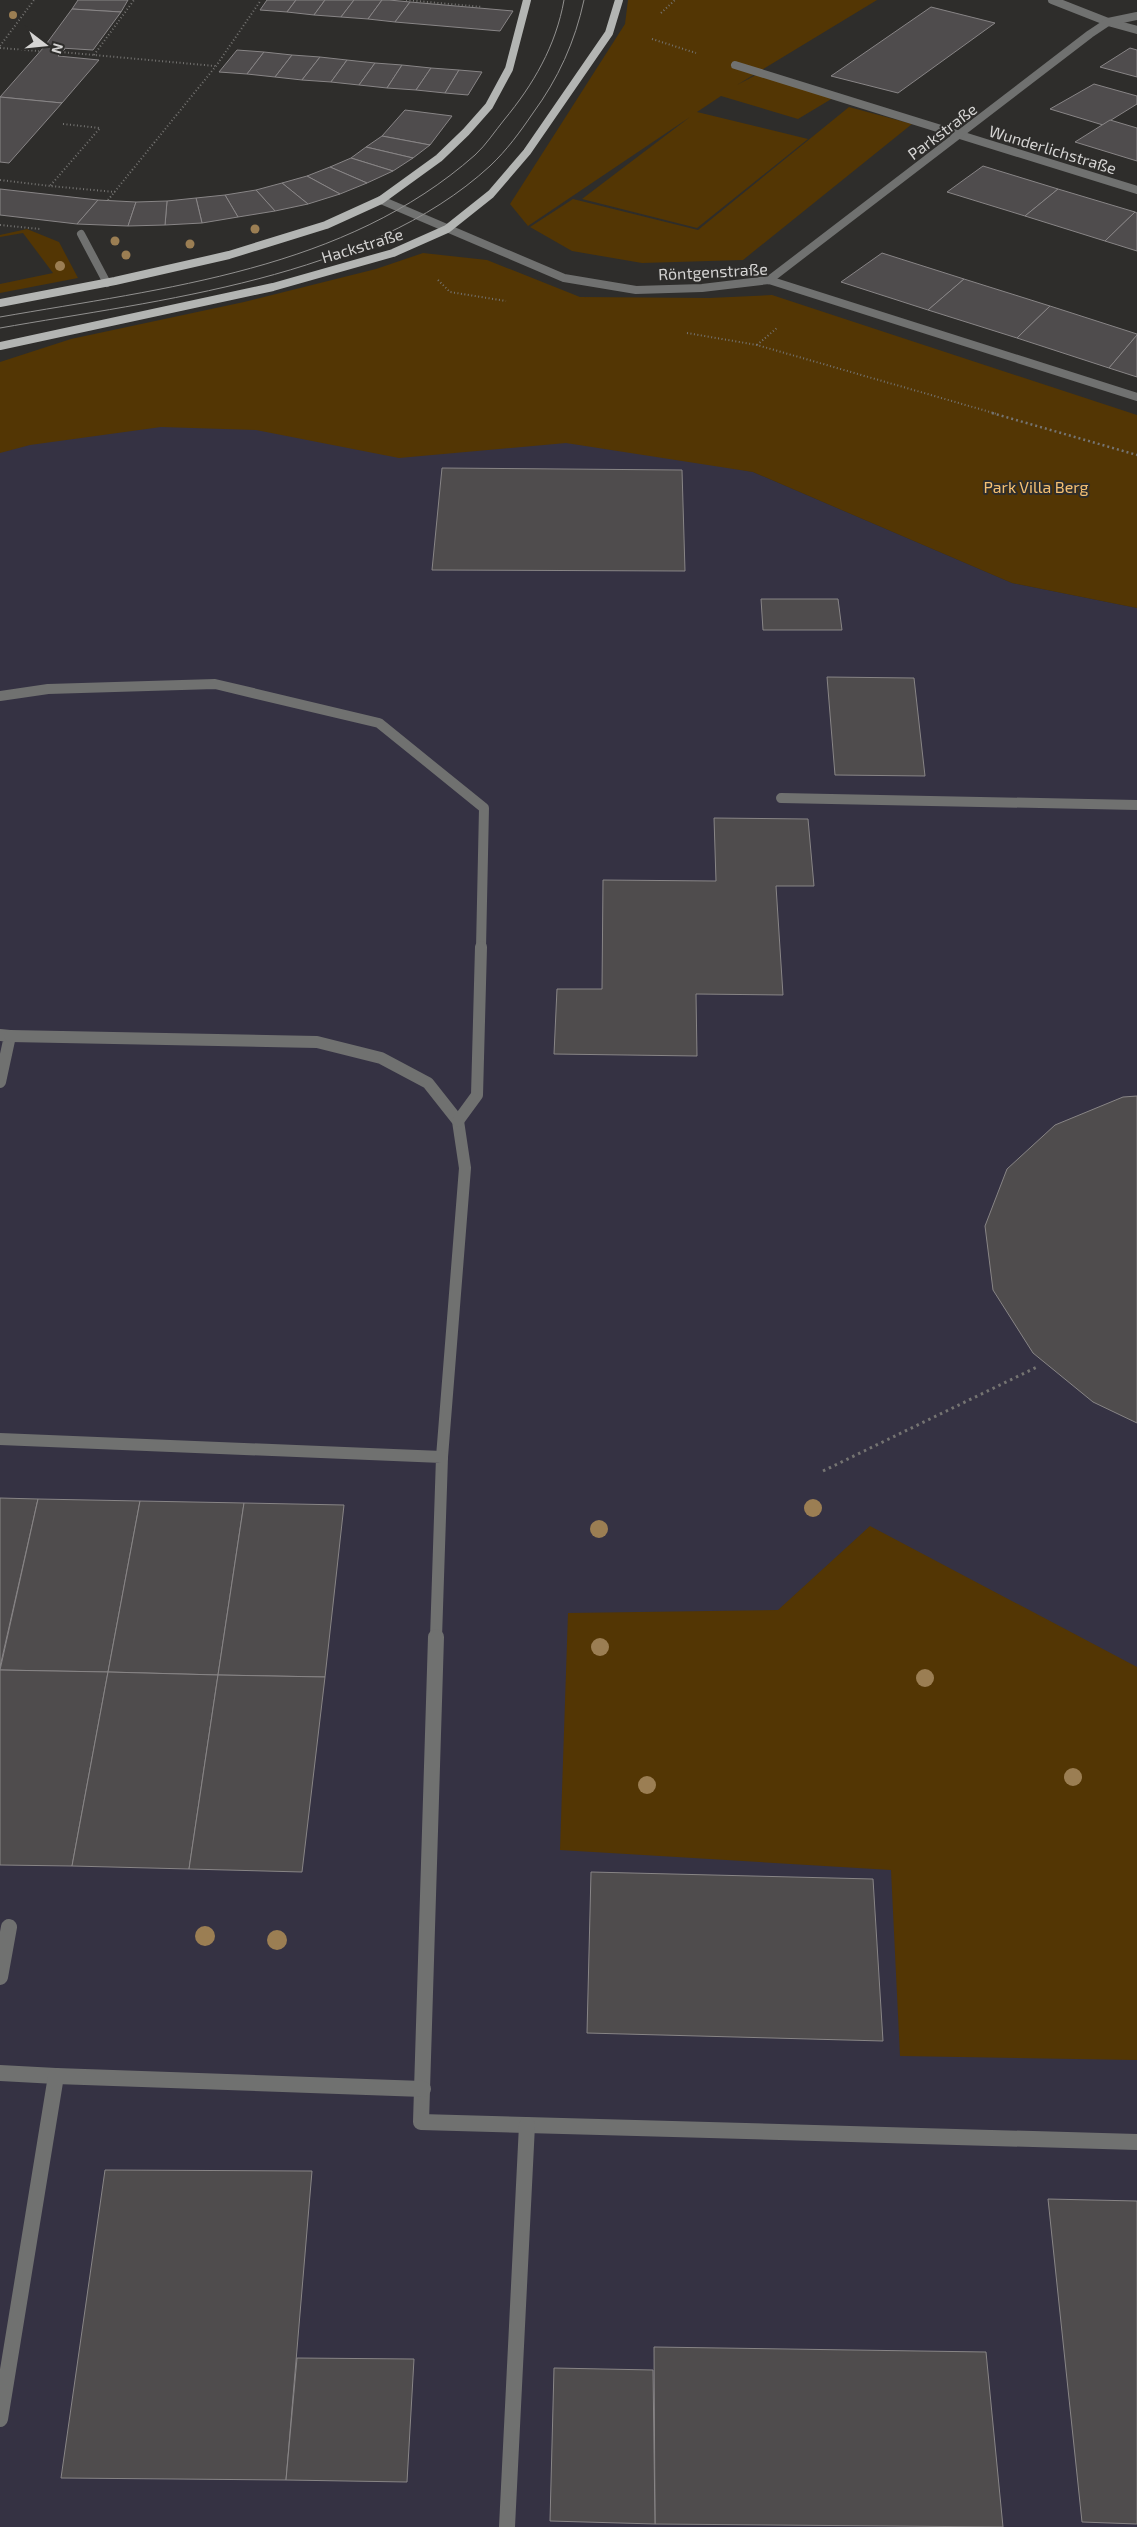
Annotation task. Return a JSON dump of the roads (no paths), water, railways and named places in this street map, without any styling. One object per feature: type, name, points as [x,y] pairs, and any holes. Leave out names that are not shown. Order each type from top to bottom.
[{"type":"main road","name":"Hackstraße","points":[[0,303],[106,283],[270,244],[312,229],[381,200],[456,143],[489,106],[507,73],[527,0]]},
{"type":"main road","name":"Hackstraße","points":[[0,346],[273,287],[393,253],[447,229],[491,194],[527,152],[609,33],[618,0]]},
{"type":"street","points":[[1052,0],[1108,22],[1137,30]]},
{"type":"street","name":"Parkstraße","points":[[769,280],[1108,22],[1137,16]]},
{"type":"street","name":"Wunderlichstraße","points":[[735,65],[1137,190]]},
{"type":"street","name":"Röntgenstraße","points":[[381,200],[564,278],[636,290],[702,288],[769,280],[1137,396]]},
{"type":"street","points":[[81,234],[106,283]]},
{"type":"street","points":[[0,696],[48,689],[215,684],[225,686],[380,723],[484,808],[477,1095],[458,1121]]},
{"type":"street","points":[[781,798],[1137,805]]},
{"type":"street","points":[[0,1082],[5,1036],[317,1042],[381,1058],[428,1083],[458,1121],[465,1168],[442,1457],[421,2122],[1137,2142]]},
{"type":"street","points":[[0,1439],[442,1457]]},
{"type":"street","points":[[0,1977],[9,1927]]},
{"type":"street","points":[[0,2073],[423,2089]]},
{"type":"street","points":[[0,2419],[56,2076]]},
{"type":"street","points":[[507,2527],[527,2125]]},
{"type":"tram line","points":[[0,317],[126,296],[251,268],[311,249],[369,225],[424,194],[483,147],[515,107],[534,79],[549,49],[564,0]]},
{"type":"tram line","points":[[0,328],[126,307],[258,279],[323,260],[384,235],[440,204],[490,166],[508,147],[528,120],[558,73],[576,31],[584,0]]},
{"type":"park label","name":"Park Villa Berg","points":[[1036,486]]}]
